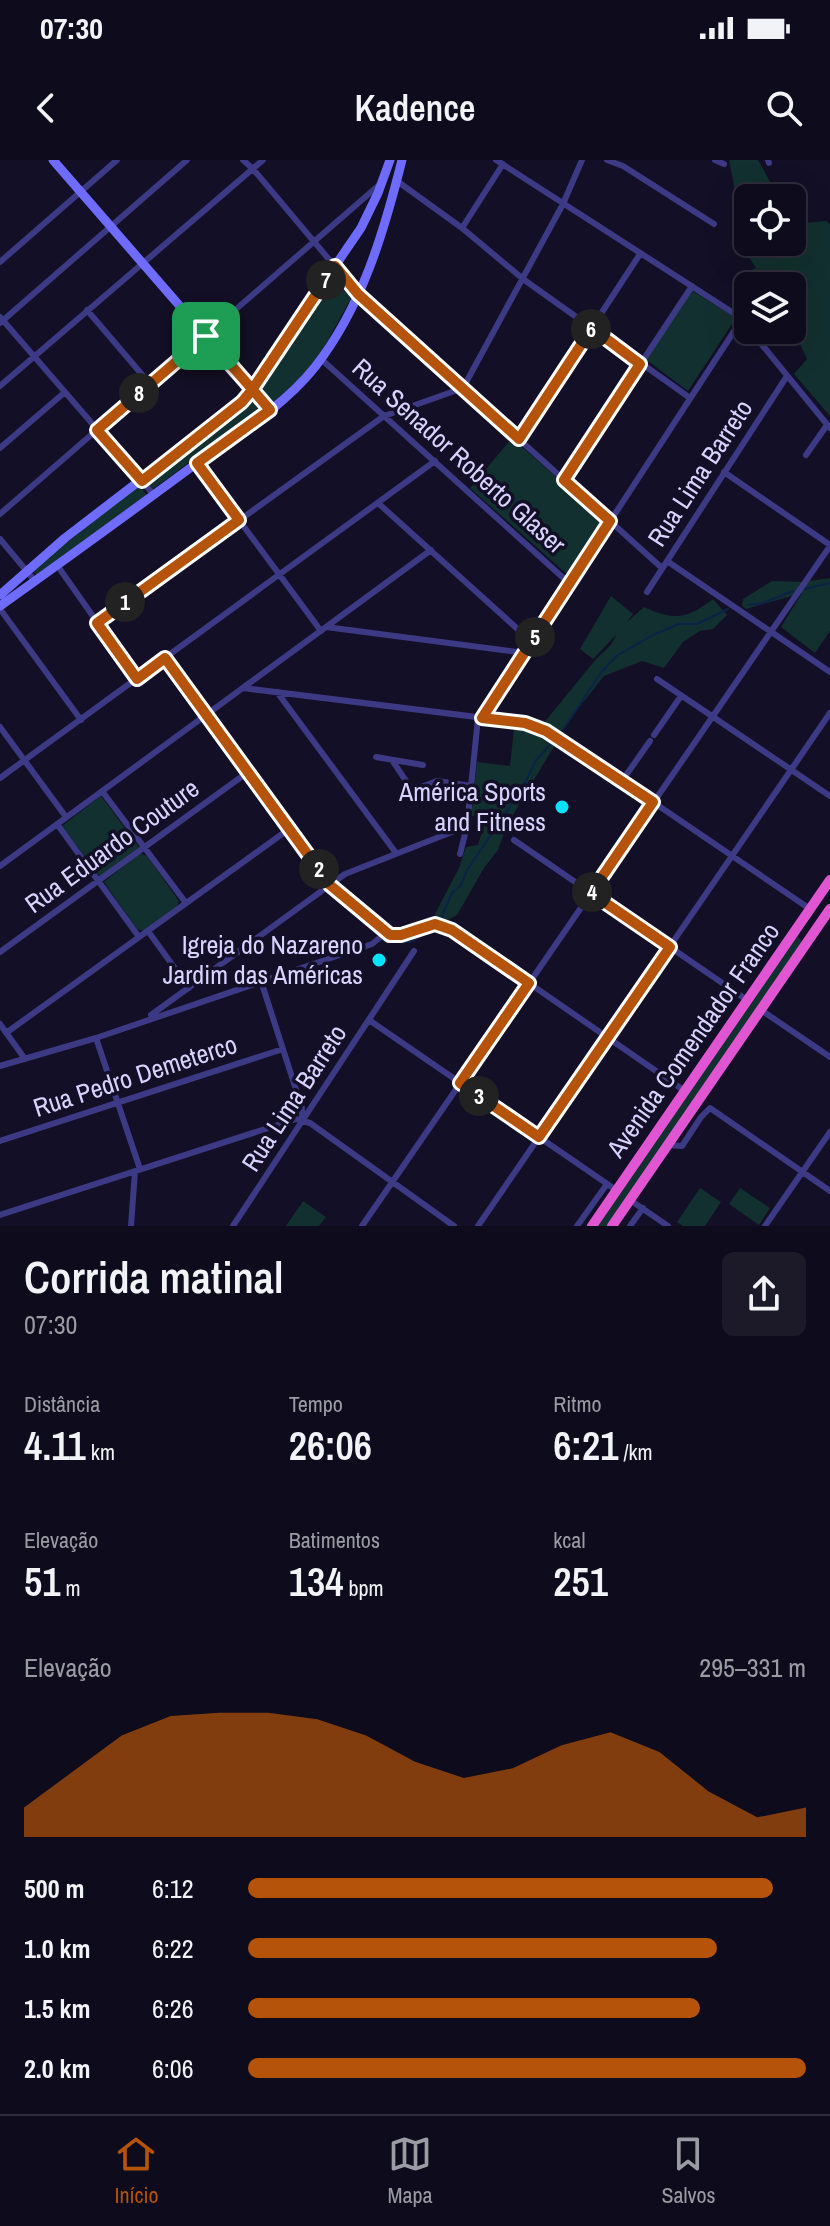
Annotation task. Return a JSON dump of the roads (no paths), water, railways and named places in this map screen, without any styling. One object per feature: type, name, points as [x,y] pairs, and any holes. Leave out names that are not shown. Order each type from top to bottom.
[{"type":"highway","name":"Avenida Comendador Franco","points":[[592,1226],[612,1187],[685,1091],[830,880]]},
{"type":"highway","name":"Avenida Comendador Franco","points":[[615,1223],[813,934],[827,921],[830,909]]},
{"type":"highway","points":[[799,924],[803,935],[813,934]]},
{"type":"main road","points":[[53,160],[270,410]]},
{"type":"main road","points":[[0,595],[65,538],[232,411],[252,390],[369,212],[390,160]]},
{"type":"main road","points":[[0,607],[270,410],[297,387],[321,359],[358,294],[378,247],[402,160]]},
{"type":"street","points":[[0,262],[117,160]]},
{"type":"street","points":[[154,495],[1,320],[187,160]]},
{"type":"street","points":[[243,160],[358,294],[662,568]]},
{"type":"street","points":[[0,386],[263,160]]},
{"type":"street","points":[[97,623],[384,416],[463,388],[563,204],[582,160]]},
{"type":"street","points":[[607,160],[624,163],[714,224]]},
{"type":"street","points":[[715,160],[724,164]]},
{"type":"street","points":[[462,228],[499,162],[734,314]]},
{"type":"street","points":[[397,181],[462,228],[523,279],[690,398]]},
{"type":"street","points":[[0,514],[382,182]]},
{"type":"street","points":[[359,203],[366,206],[369,212]]},
{"type":"street","points":[[519,439],[640,254]]},
{"type":"street","points":[[564,480],[692,286]]},
{"type":"street","points":[[87,310],[150,384]]},
{"type":"street","points":[[460,854],[467,826],[480,718],[734,328]]},
{"type":"street","points":[[761,344],[828,426],[806,455]]},
{"type":"street","name":"Rua Senador Roberto Glaser","points":[[321,359],[570,584]]},
{"type":"street","name":"Rua Lima Barreto","points":[[647,592],[787,376]]},
{"type":"street","points":[[0,448],[65,392]]},
{"type":"street","points":[[0,778],[435,461]]},
{"type":"street","points":[[197,463],[323,629],[525,653]]},
{"type":"street","points":[[362,1226],[830,545],[724,472]]},
{"type":"street","points":[[378,503],[532,642]]},
{"type":"street","points":[[0,539],[35,581]]},
{"type":"street","points":[[0,866],[431,550]]},
{"type":"street","points":[[667,561],[830,672]]},
{"type":"street","points":[[57,565],[137,679]]},
{"type":"street","points":[[0,607],[81,720]]},
{"type":"street","points":[[165,658],[330,885],[387,932],[401,935],[435,924],[452,930],[685,1091]]},
{"type":"street","points":[[657,679],[830,796]]},
{"type":"street","points":[[243,688],[525,723],[557,737],[810,909]]},
{"type":"street","points":[[277,692],[396,853]]},
{"type":"street","points":[[622,781],[681,696]]},
{"type":"street","points":[[478,1226],[830,713]]},
{"type":"street","points":[[0,727],[66,817]]},
{"type":"street","points":[[376,757],[423,765]]},
{"type":"street","points":[[391,759],[409,791],[437,781],[471,786]]},
{"type":"street","name":"Rua Eduardo Couture","points":[[0,952],[248,772]]},
{"type":"street","points":[[102,791],[186,903]]},
{"type":"street","points":[[57,824],[139,937]]},
{"type":"street","points":[[145,1020],[353,870],[467,826]]},
{"type":"street","points":[[6,1033],[289,829]]},
{"type":"street","points":[[514,840],[747,1000]]},
{"type":"street","points":[[148,931],[189,988]]},
{"type":"street","points":[[0,1066],[96,1038],[372,944],[387,932]]},
{"type":"street","name":"Rua Lima Barreto","points":[[237,1225],[414,951]]},
{"type":"street","points":[[261,981],[302,1108],[302,1121]]},
{"type":"street","points":[[761,1010],[830,1057]]},
{"type":"street","points":[[369,1020],[612,1187],[577,1226]]},
{"type":"street","points":[[0,1024],[25,1059]]},
{"type":"street","points":[[96,1038],[137,1170],[131,1226]]},
{"type":"street","name":"Rua Pedro Demeterco","points":[[0,1141],[283,1049]]},
{"type":"street","points":[[668,1145],[682,1146],[710,1108],[830,1191]]},
{"type":"street","points":[[0,1215],[292,1120],[310,1123],[454,1226]]},
{"type":"street","points":[[765,1226],[830,1132]]},
{"type":"street","points":[[630,1200],[668,1226]]},
{"type":"street","points":[[630,1226],[643,1208]]},
{"type":"waterway","points":[[805,589],[830,583]]},
{"type":"waterway","points":[[749,605],[793,591]]},
{"type":"waterway","points":[[563,730],[602,671],[618,655],[679,624],[697,624],[728,609]]},
{"type":"waterway","points":[[441,918],[452,893],[461,885],[467,870],[510,807],[514,796],[520,793],[536,760],[553,742]]},
{"type":"waterway","points":[[383,941],[411,942],[427,932]]},
{"type":"place","name":"América Sports and Fitness","points":[[562,807]]},
{"type":"place","name":"Igreja do Nazareno Jardim das Américas","points":[[379,960]]}]
